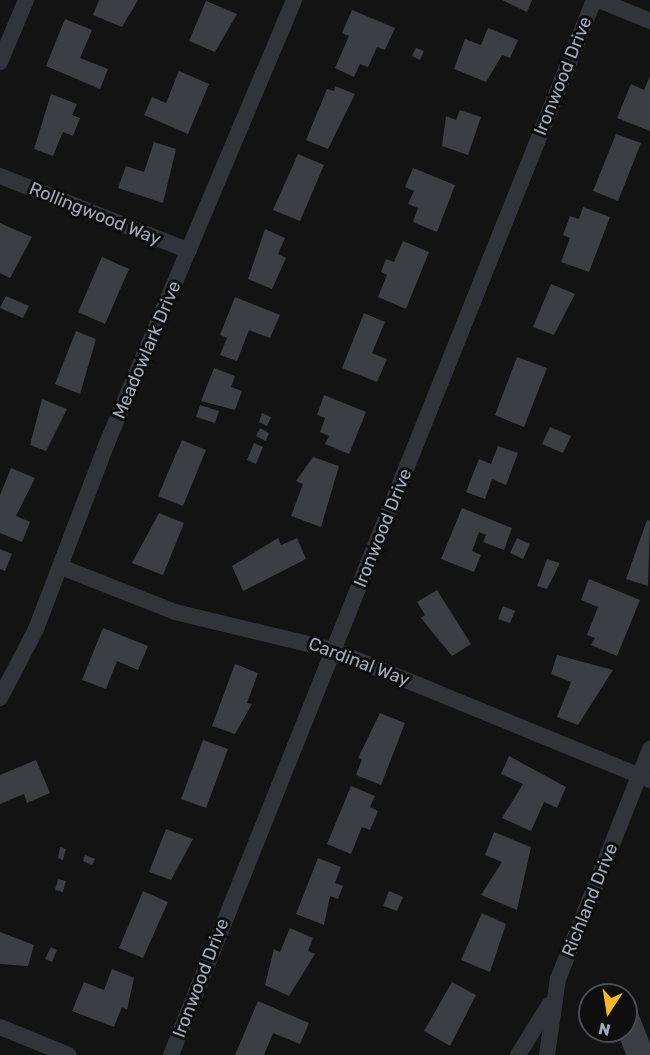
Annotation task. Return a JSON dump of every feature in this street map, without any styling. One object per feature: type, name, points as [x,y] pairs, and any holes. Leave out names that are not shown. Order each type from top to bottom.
[{"type":"street","points":[[0,62],[26,0]]},
{"type":"street","name":"Meadowlark Drive","points":[[0,698],[18,672],[294,0]]},
{"type":"street","name":"Ironwood Drive","points":[[171,1055],[594,0]]},
{"type":"street","points":[[599,0],[650,21]]},
{"type":"street","name":"Rollingwood Way","points":[[0,176],[189,251]]},
{"type":"street","name":"Cardinal Way","points":[[61,567],[175,612],[333,650],[644,778]]},
{"type":"street","name":"Richland Drive","points":[[547,1055],[551,1001],[644,778],[650,748]]},
{"type":"street","points":[[518,1055],[551,1001]]},
{"type":"street","points":[[0,1027],[69,1055]]},
{"type":"building","points":[[99,0],[138,0],[122,27],[93,15]]},
{"type":"building","points":[[502,0],[532,0],[527,12]]},
{"type":"building","points":[[206,1],[237,14],[215,52],[189,41]]},
{"type":"building","points":[[352,10],[395,28],[385,50],[377,47],[368,67],[360,64],[354,77],[335,68],[349,36],[342,33]]},
{"type":"building","points":[[65,19],[92,30],[80,58],[108,69],[100,89],[46,66]]},
{"type":"building","points":[[488,28],[518,40],[510,58],[502,55],[486,82],[454,69],[465,39],[481,45]]},
{"type":"building","points":[[416,48],[424,51],[420,60],[412,56]]},
{"type":"building","points":[[179,71],[209,84],[188,134],[144,115],[152,97],[166,103]]},
{"type":"building","points":[[650,76],[650,131],[617,118],[631,84],[644,90]]},
{"type":"building","points":[[335,86],[355,94],[328,149],[306,140],[327,89],[334,91]]},
{"type":"building","points":[[51,94],[77,104],[72,115],[80,118],[73,136],[63,132],[53,156],[34,149]]},
{"type":"building","points":[[460,110],[481,117],[468,155],[442,146],[446,116],[456,120]]},
{"type":"building","points":[[616,134],[641,143],[618,201],[593,191]]},
{"type":"building","points":[[154,142],[176,149],[163,203],[118,188],[126,166],[144,172]]},
{"type":"building","points":[[298,154],[324,165],[300,221],[273,210]]},
{"type":"building","points":[[413,168],[455,185],[437,232],[413,222],[418,208],[408,204],[414,191],[405,187]]},
{"type":"building","points":[[583,207],[610,217],[589,272],[561,262],[570,238],[563,235],[570,216],[579,219]]},
{"type":"building","points":[[0,223],[32,237],[10,278],[0,273]]},
{"type":"building","points":[[265,229],[285,238],[278,254],[286,258],[272,289],[248,279]]},
{"type":"building","points":[[403,241],[429,252],[406,309],[378,297],[387,275],[381,272],[386,259],[394,262]]},
{"type":"building","points":[[102,257],[129,269],[105,324],[78,312]]},
{"type":"building","points":[[551,284],[575,294],[554,335],[533,327]]},
{"type":"building","points":[[6,296],[29,306],[23,318],[0,308]]},
{"type":"building","points":[[235,297],[280,315],[270,338],[249,330],[237,361],[220,355],[227,338],[220,335]]},
{"type":"building","points":[[364,313],[385,322],[372,353],[387,359],[377,382],[342,368]]},
{"type":"building","points":[[76,331],[96,339],[80,394],[55,384]]},
{"type":"building","points":[[517,357],[547,368],[524,427],[495,415]]},
{"type":"building","points":[[214,368],[235,376],[231,387],[242,391],[235,410],[201,401]]},
{"type":"building","points":[[324,395],[366,412],[349,454],[325,444],[329,436],[320,432],[325,418],[317,415]]},
{"type":"building","points":[[42,399],[67,409],[46,451],[30,445]]},
{"type":"building","points":[[200,405],[219,411],[215,423],[196,417]]},
{"type":"building","points":[[262,413],[271,417],[267,426],[259,422]]},
{"type":"building","points":[[550,427],[571,436],[563,453],[542,444]]},
{"type":"building","points":[[260,428],[269,433],[266,441],[256,436]]},
{"type":"building","points":[[182,440],[206,450],[183,506],[158,496]]},
{"type":"building","points":[[254,443],[263,447],[256,464],[247,460]]},
{"type":"building","points":[[498,446],[518,453],[506,485],[492,479],[485,499],[466,492],[479,459],[491,464]]},
{"type":"building","points":[[313,457],[339,466],[321,527],[291,516],[303,484],[296,481]]},
{"type":"building","points":[[11,468],[35,478],[16,516],[30,522],[22,542],[0,533],[0,495]]},
{"type":"building","points":[[462,508],[512,528],[504,550],[483,542],[486,535],[479,532],[472,551],[481,555],[474,572],[441,559]]},
{"type":"building","points":[[159,513],[184,523],[163,575],[132,563]]},
{"type":"building","points":[[647,520],[650,521],[648,586],[626,579]]},
{"type":"building","points":[[278,538],[281,545],[297,538],[306,559],[243,591],[232,566]]},
{"type":"building","points":[[517,538],[530,544],[523,559],[510,553]]},
{"type":"building","points":[[0,549],[12,554],[5,571],[0,569]]},
{"type":"building","points":[[547,559],[560,563],[547,589],[537,586]]},
{"type":"building","points":[[589,579],[640,600],[617,656],[591,645],[595,638],[587,635],[598,607],[581,600]]},
{"type":"building","points":[[437,590],[471,644],[452,656],[421,618],[425,615],[417,602]]},
{"type":"building","points":[[503,606],[515,611],[510,623],[498,619]]},
{"type":"building","points":[[103,628],[148,646],[138,670],[117,661],[106,689],[82,680]]},
{"type":"building","points":[[557,655],[613,670],[578,725],[557,717],[571,682],[551,674]]},
{"type":"building","points":[[235,664],[258,673],[247,703],[252,704],[235,734],[212,726]]},
{"type":"building","points":[[380,713],[405,723],[381,785],[356,775],[362,759],[358,758]]},
{"type":"building","points":[[203,740],[228,749],[206,808],[181,799]]},
{"type":"building","points":[[509,756],[566,787],[557,808],[544,802],[531,831],[502,818],[523,784],[501,774]]},
{"type":"building","points":[[36,760],[50,793],[27,803],[24,794],[0,804],[0,775]]},
{"type":"building","points":[[351,786],[375,796],[370,807],[378,811],[370,830],[362,827],[351,854],[327,844]]},
{"type":"building","points":[[166,829],[193,839],[171,880],[149,872]]},
{"type":"building","points":[[494,832],[531,847],[517,910],[481,895],[502,862],[485,855]]},
{"type":"building","points":[[60,847],[66,849],[63,860],[58,858]]},
{"type":"building","points":[[85,855],[95,859],[92,865],[83,861]]},
{"type":"building","points":[[318,858],[341,867],[335,883],[343,886],[338,899],[330,896],[324,925],[296,914]]},
{"type":"building","points":[[58,879],[66,881],[63,892],[55,890]]},
{"type":"building","points":[[143,891],[168,902],[143,958],[119,948]]},
{"type":"building","points":[[389,891],[403,897],[397,911],[383,906]]},
{"type":"building","points":[[482,913],[506,924],[490,972],[461,960]]},
{"type":"building","points":[[290,928],[313,938],[308,951],[315,954],[289,996],[265,985],[274,949],[280,952]]},
{"type":"building","points":[[0,932],[34,945],[28,966],[0,964]]},
{"type":"building","points":[[51,947],[57,950],[52,962],[45,959]]},
{"type":"building","points":[[112,969],[134,978],[127,1010],[122,1007],[114,1027],[72,1011],[84,982],[104,990]]},
{"type":"building","points":[[452,982],[476,995],[450,1046],[424,1031]]},
{"type":"building","points":[[258,1001],[309,1023],[300,1044],[273,1033],[264,1055],[235,1055]]},
{"type":"building","points":[[638,1013],[650,1043],[650,1055],[626,1055],[622,1043],[638,1043]]}]
